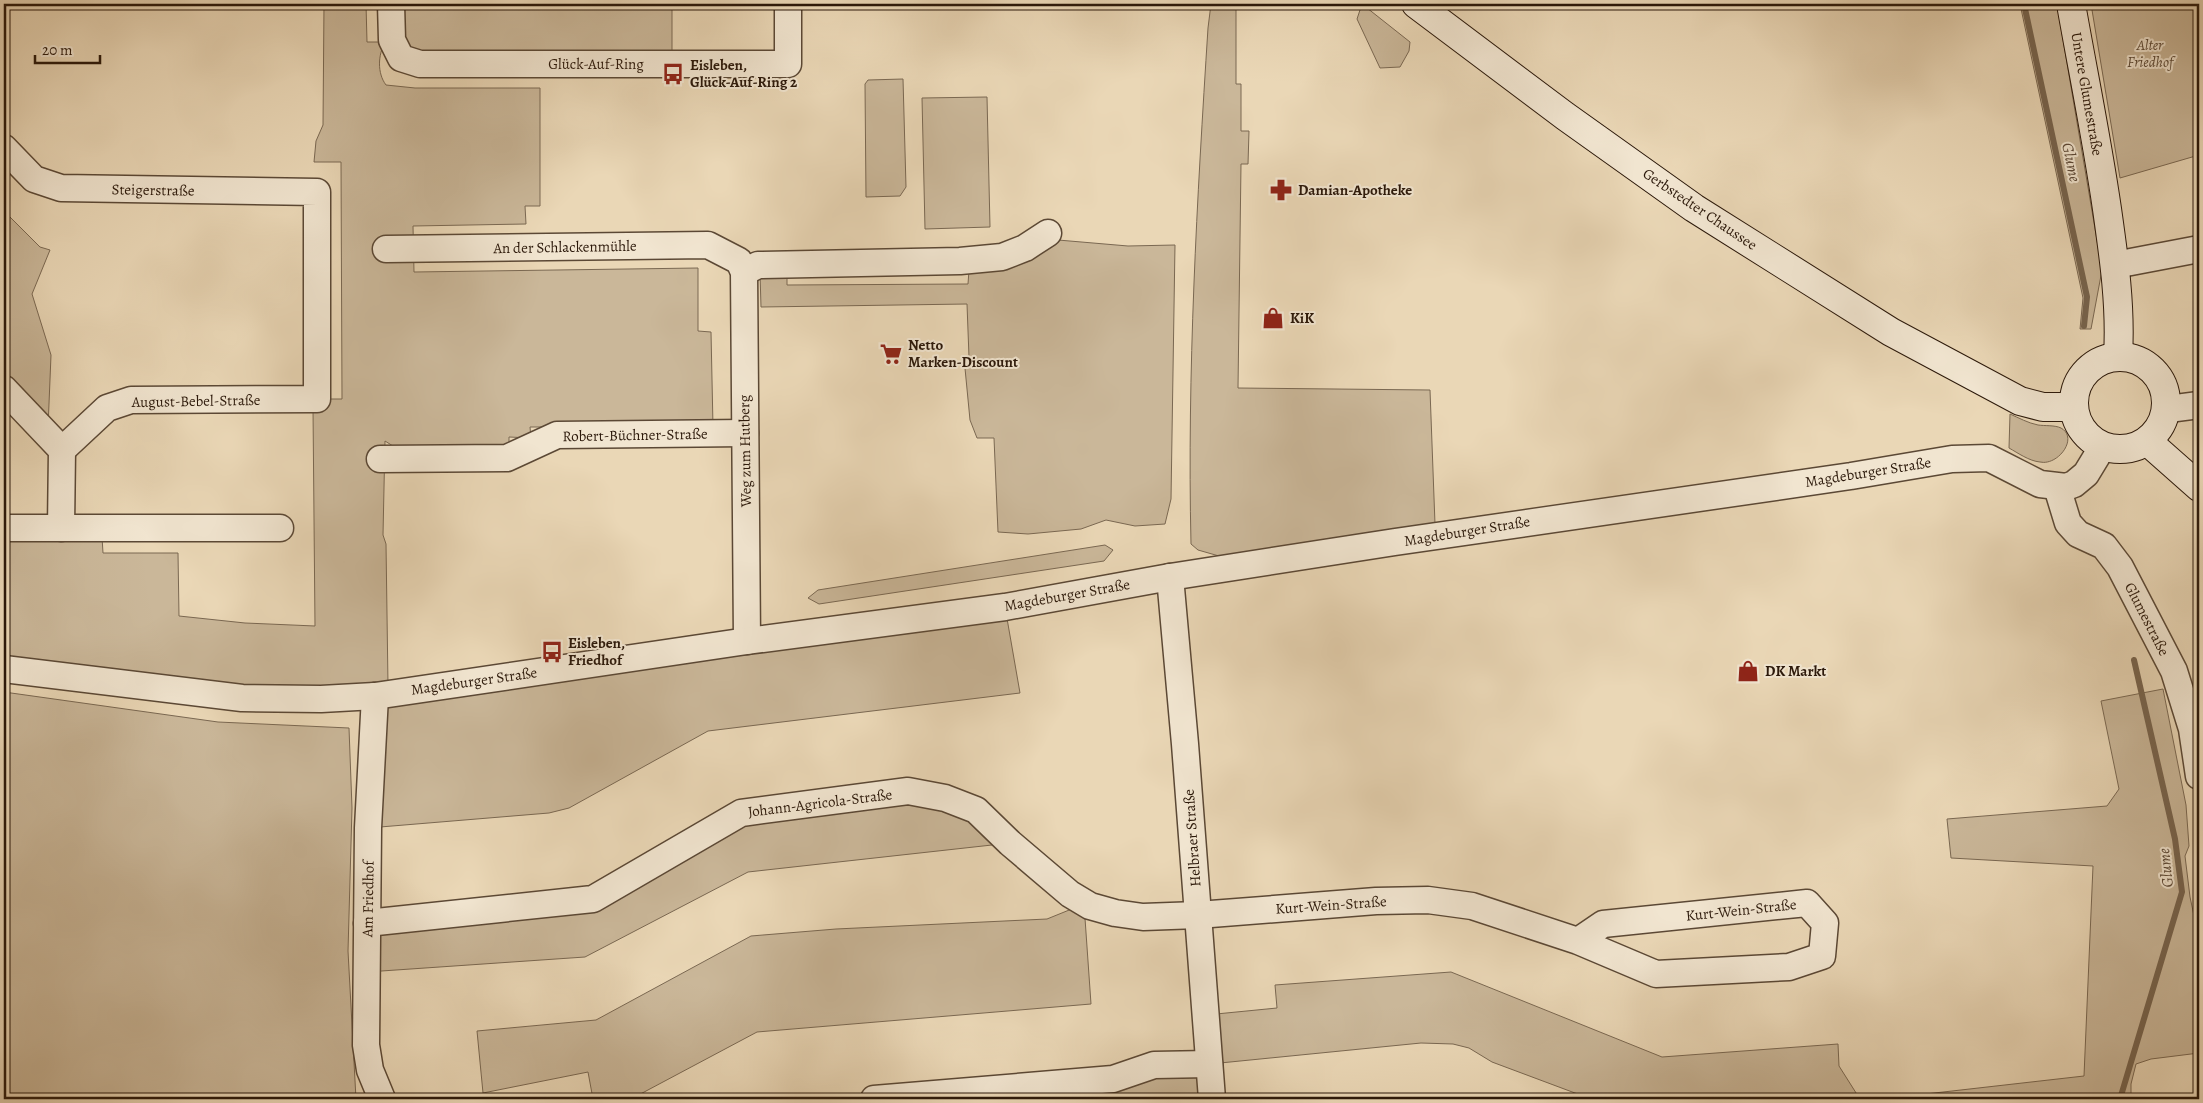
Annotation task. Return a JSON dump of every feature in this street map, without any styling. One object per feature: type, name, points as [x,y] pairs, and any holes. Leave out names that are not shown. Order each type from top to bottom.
[{"type":"main road","name":"Gerbstedter Chaussee","points":[[1416,4],[1565,116],[1694,208],[1891,332],[2020,401],[2044,407],[2074,407]]},
{"type":"main road","name":"Untere Glumestraße","points":[[2071,4],[2103,184],[2115,265]]},
{"type":"main road","points":[[2115,265],[2119,326],[2118,356]]},
{"type":"main road","points":[[2118,356],[2134,358],[2148,365],[2159,377],[2165,391],[2166,407],[2161,426],[2147,441],[2126,449],[2103,446],[2090,438],[2082,429],[2076,418],[2074,394],[2079,381],[2097,362],[2118,356]]},
{"type":"main road","points":[[2147,441],[2199,487]]},
{"type":"street","name":"Glück-Auf-Ring","points":[[391,4],[392,40],[401,58],[420,64],[788,64],[788,4]]},
{"type":"street","name":"Steigerstraße","points":[[4,148],[34,179],[60,188],[317,192],[317,399]]},
{"type":"street","points":[[741,266],[960,261],[1002,257],[1025,248],[1048,233]]},
{"type":"street","name":"An der Schlackenmühle","points":[[386,249],[708,245],[741,266]]},
{"type":"street","points":[[2115,265],[2199,250]]},
{"type":"street","name":"Weg zum Hutberg","points":[[741,266],[748,641]]},
{"type":"street","points":[[4,389],[62,450],[61,528]]},
{"type":"street","name":"August-Bebel-Straße","points":[[62,450],[107,408],[131,400],[317,399]]},
{"type":"street","points":[[2166,407],[2176,408],[2199,405]]},
{"type":"street","name":"Robert-Büchner-Straße","points":[[380,459],[507,458],[557,435],[745,433]]},
{"type":"street","points":[[2057,487],[2066,487],[2074,484],[2086,474],[2103,446]]},
{"type":"street","name":"Magdeburger Straße","points":[[4,669],[242,698],[321,699],[375,696],[748,641],[1004,607],[1170,577],[1536,521],[1851,476],[1952,459],[1989,458],[2040,484],[2057,487]]},
{"type":"street","name":"Glumestraße","points":[[2057,487],[2068,523],[2078,534],[2104,546],[2120,567],[2174,671],[2192,729],[2199,776]]},
{"type":"street","points":[[4,528],[280,528]]},
{"type":"street","name":"Helbraer Straße","points":[[1170,577],[1184,726],[1212,1099]]},
{"type":"street","name":"Am Friedhof","points":[[375,696],[368,828],[366,1045],[370,1070],[382,1099]]},
{"type":"street","name":"Johann-Agricola-Straße","points":[[367,923],[593,898],[741,813],[908,791],[945,798],[976,810],[1054,883],[1090,906],[1115,913],[1143,917],[1198,915]]},
{"type":"street","name":"Kurt-Wein-Straße","points":[[1198,915],[1376,901],[1428,900],[1472,906],[1578,941],[1656,974],[1789,968],[1822,956],[1825,923],[1807,903],[1604,924],[1578,941]]},
{"type":"street","points":[[874,1099],[1114,1079],[1154,1066],[1209,1064]]},
{"type":"green space","points":[[324,4],[366,4],[367,42],[385,42],[381,53],[380,70],[386,85],[415,88],[540,88],[540,206],[525,206],[526,224],[413,226],[414,272],[698,268],[698,331],[711,332],[713,427],[530,427],[531,438],[509,437],[509,450],[401,451],[385,441],[383,535],[386,544],[388,685],[317,689],[241,686],[4,660],[4,539],[102,537],[103,553],[178,553],[179,616],[245,623],[315,626],[313,409],[321,399],[342,399],[341,162],[314,162],[316,141],[323,125]]},
{"type":"green space","points":[[397,4],[672,4],[672,56],[438,57],[404,45]]},
{"type":"green space","points":[[1211,4],[1236,4],[1236,84],[1241,84],[1241,131],[1249,131],[1248,164],[1241,164],[1238,388],[1430,390],[1435,524],[1219,556],[1198,550],[1191,544],[1190,415],[1194,286],[1204,92]]},
{"type":"green space","points":[[1362,4],[1410,42],[1409,51],[1400,67],[1380,68],[1357,19]]},
{"type":"green space","points":[[2020,4],[2057,4],[2102,270],[2091,329],[2080,329],[2083,298]]},
{"type":"green space","name":"Alter Friedhof","points":[[2091,4],[2199,4],[2199,155],[2120,178]]},
{"type":"green space","points":[[903,79],[906,187],[900,196],[866,197],[865,84],[868,80]]},
{"type":"green space","points":[[987,97],[990,227],[925,229],[922,98]]},
{"type":"green space","points":[[4,211],[40,247],[50,250],[32,294],[51,355],[48,428],[4,382]]},
{"type":"green space","points":[[1058,240],[1128,246],[1175,245],[1171,499],[1165,524],[1135,526],[1106,520],[1081,529],[1028,534],[998,532],[994,438],[977,438],[970,420],[964,358],[969,357],[967,304],[761,307],[760,273],[787,272],[787,285],[968,284],[969,270]]},
{"type":"green space","points":[[2010,414],[2034,424],[2061,428],[2066,432],[2068,438],[2064,450],[2053,460],[2040,462],[2009,448]]},
{"type":"green space","points":[[1105,545],[1113,550],[1104,561],[819,604],[808,598],[818,590]]},
{"type":"green space","points":[[1005,607],[1020,693],[708,731],[569,808],[549,813],[368,828],[375,696]]},
{"type":"green space","points":[[2163,689],[2186,805],[2189,846],[2185,856],[2190,897],[2199,939],[2199,1053],[2151,1059],[2136,1064],[2131,1084],[2131,1099],[1909,1099],[1908,1096],[2084,1076],[2093,866],[1951,858],[1947,819],[2107,806],[2119,789],[2101,701]]},
{"type":"green space","points":[[4,692],[218,722],[349,728],[352,808],[348,951],[356,1099],[4,1099]]},
{"type":"green space","points":[[945,798],[1010,843],[748,872],[585,957],[367,972],[367,923],[573,901],[741,813]]},
{"type":"green space","points":[[1084,904],[1091,1004],[757,1032],[631,1099],[593,1099],[588,1072],[483,1093],[477,1031],[596,1020],[751,936],[836,929],[1047,919]]},
{"type":"green space","points":[[1451,972],[1662,1057],[1838,1044],[1839,1066],[1858,1096],[1822,1099],[1591,1099],[1492,1062],[1469,1048],[1453,1044],[1421,1043],[1210,1064],[1212,1099],[874,1099],[1113,1079],[1208,1047],[1206,1015],[1277,1008],[1275,985]]},
{"type":"waterway","name":"Glume","points":[[2024,4],[2087,297],[2084,326]]},
{"type":"waterway","name":"Glume","points":[[2120,1099],[2182,892],[2175,839],[2134,660]]},
{"type":"place","name":"Eisleben, Glück-Auf-Ring 2","points":[[673,74]]},
{"type":"place","name":"Damian-Apotheke","points":[[1281,190]]},
{"type":"place","name":"KiK","points":[[1273,318]]},
{"type":"place","name":"Netto Marken-Discount","points":[[891,354]]},
{"type":"place","name":"Eisleben, Friedhof","points":[[552,652]]},
{"type":"place","name":"DK Markt","points":[[1748,671]]}]
